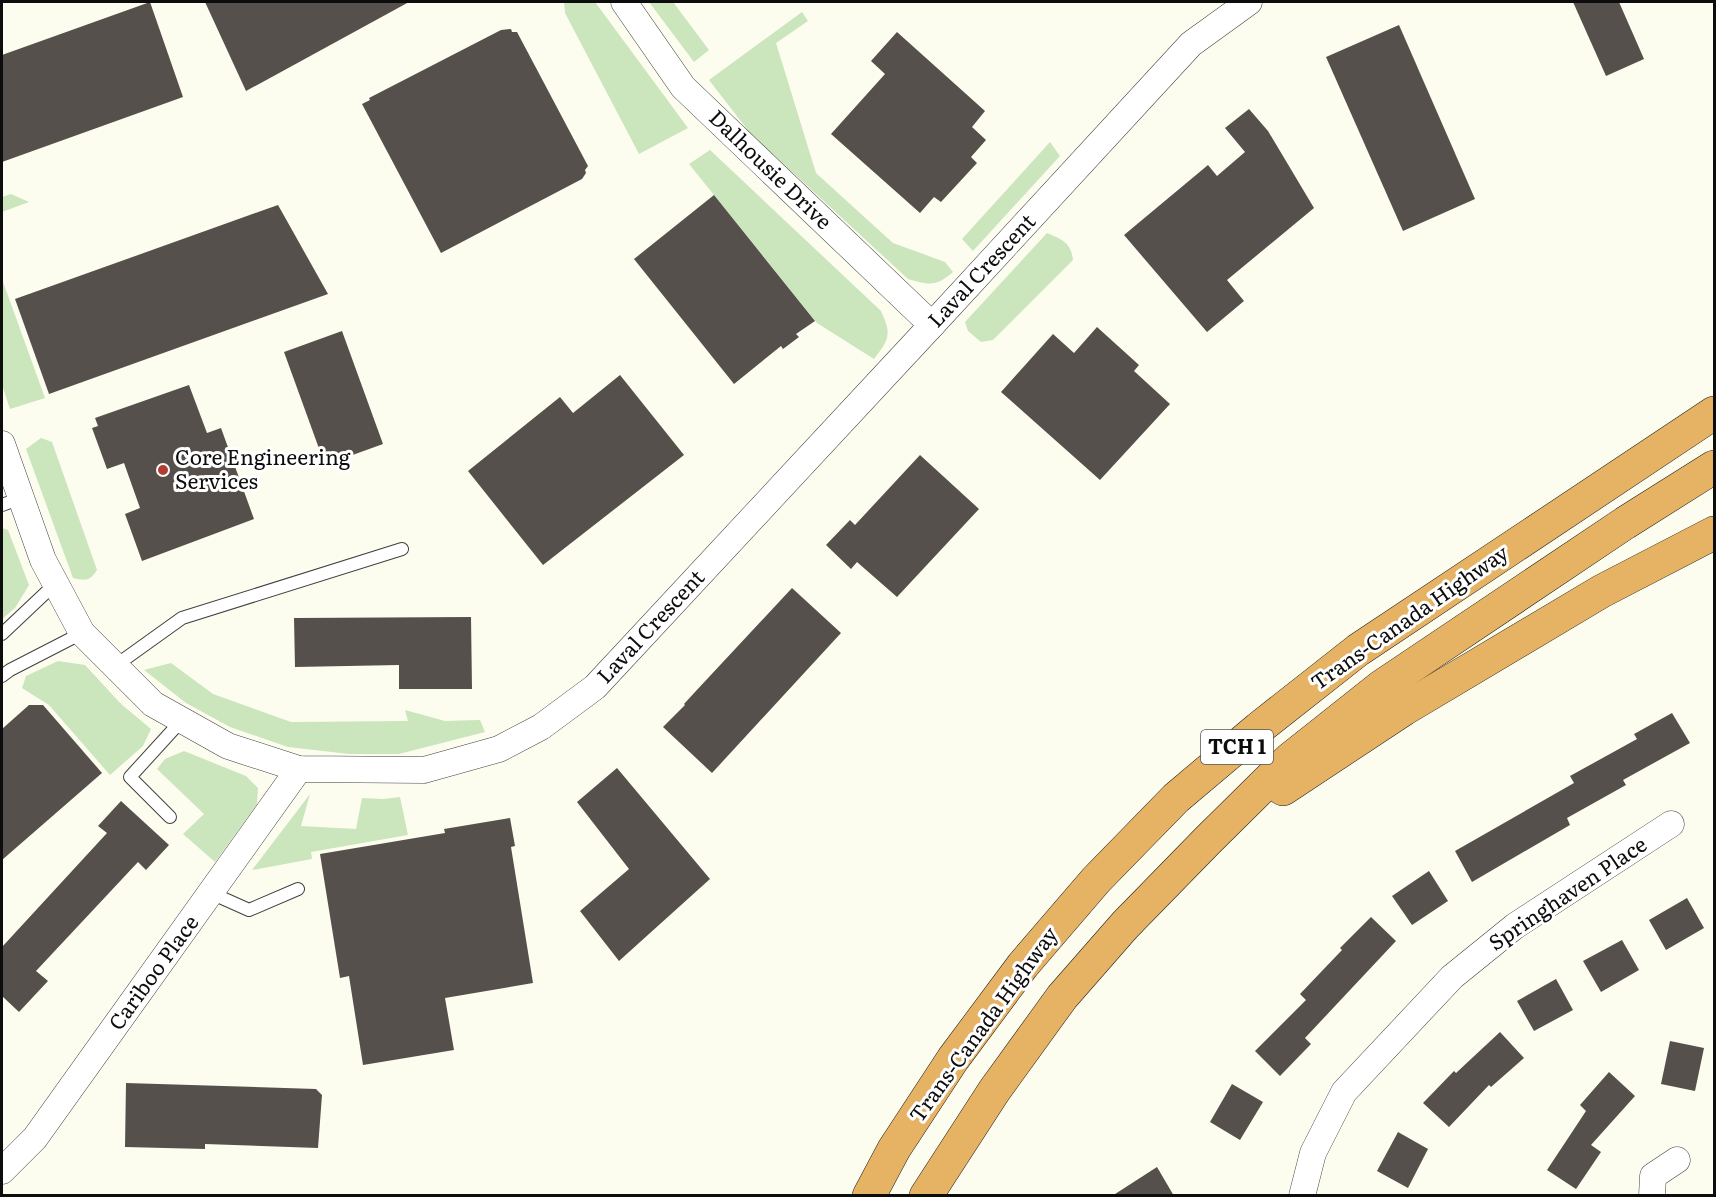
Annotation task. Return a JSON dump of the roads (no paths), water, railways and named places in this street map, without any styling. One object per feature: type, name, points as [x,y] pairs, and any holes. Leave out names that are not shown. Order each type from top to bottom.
[{"type":"highway","name":"Trans-Canada Highway","points":[[869,1196],[894,1149],[954,1059],[1023,965],[1096,880],[1176,798],[1259,728],[1358,650],[1714,413]]},
{"type":"highway","name":"Trans-Canada Highway","points":[[926,1196],[994,1091],[1062,997],[1125,925],[1290,759],[1382,686],[1625,523],[1714,467]]},
{"type":"highway","points":[[1208,840],[1404,709],[1602,591],[1714,533]]},
{"type":"street","name":"Dalhousie Drive","points":[[624,2],[683,87],[932,325]]},
{"type":"street","name":"Laval Crescent","points":[[2,444],[11,501],[82,633],[153,704],[228,746],[299,769],[424,770],[499,749],[541,727],[595,687],[1191,44],[1249,2]]},
{"type":"street","name":"Cariboo Place","points":[[2,1171],[35,1138],[299,769]]},
{"type":"street","name":"Springhaven Place","points":[[1302,1196],[1313,1153],[1344,1092],[1452,977],[1515,926],[1671,824]]},
{"type":"street","points":[[1652,1196],[1653,1176],[1677,1160]]},
{"type":"lane","points":[[115,666],[182,618],[402,549]]},
{"type":"lane","points":[[2,634],[56,583]]},
{"type":"lane","points":[[2,676],[82,633]]},
{"type":"lane","points":[[170,817],[130,777],[182,720]]},
{"type":"lane","points":[[211,893],[249,910],[298,889]]},
{"type":"place","name":"Core Engineering Services","points":[[163,470]]}]
